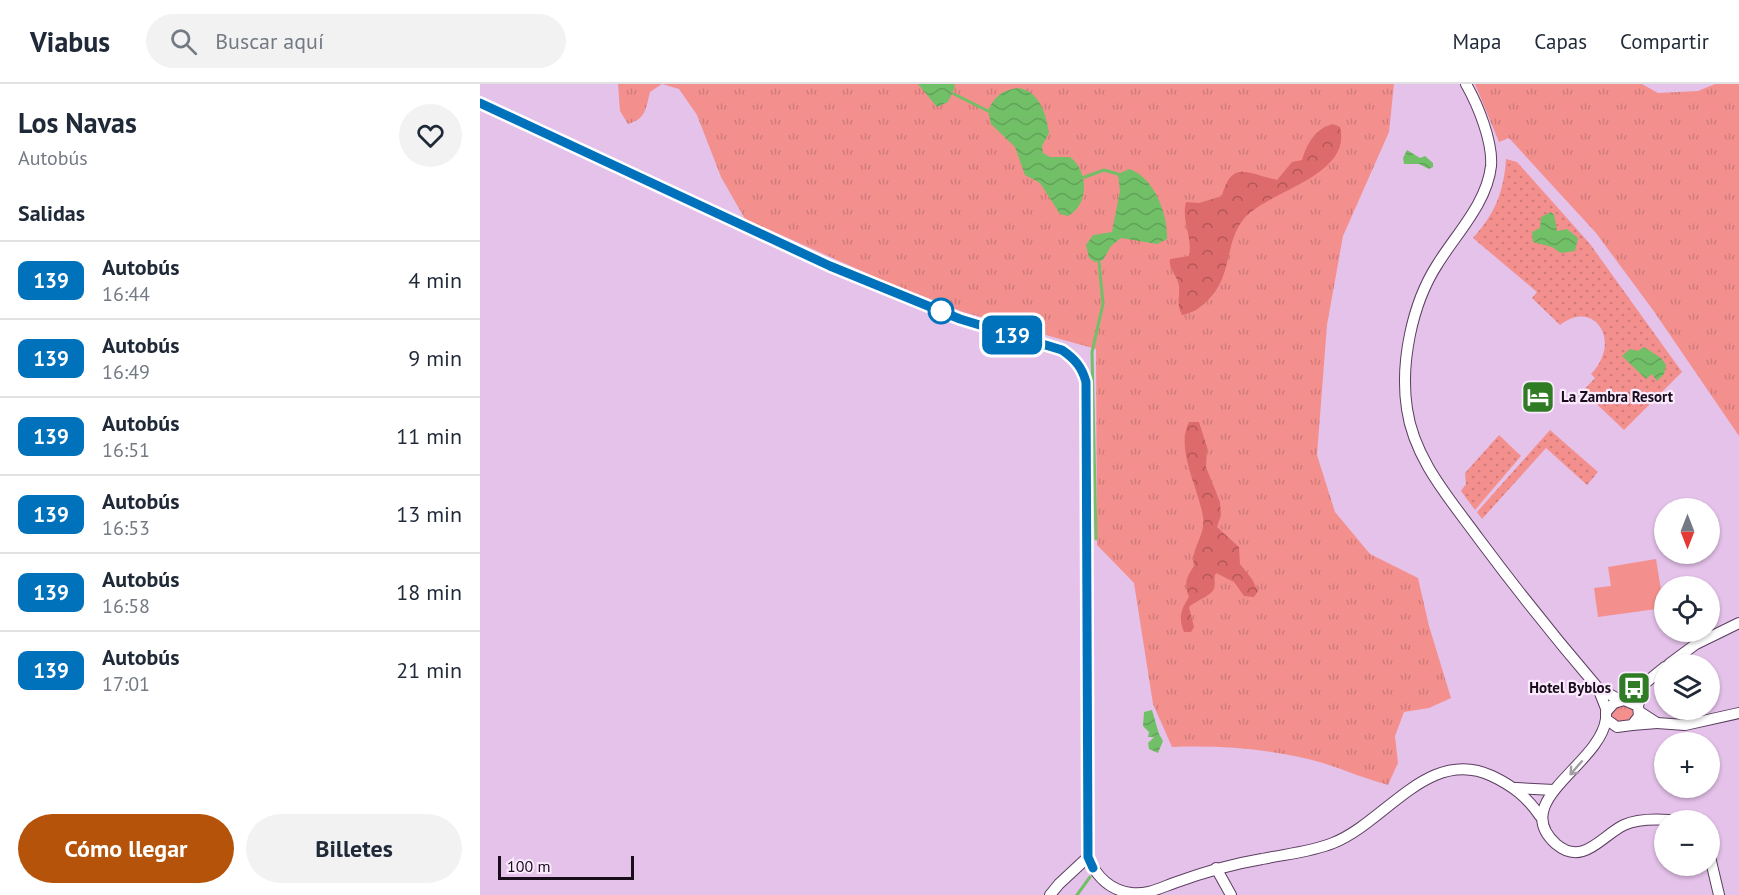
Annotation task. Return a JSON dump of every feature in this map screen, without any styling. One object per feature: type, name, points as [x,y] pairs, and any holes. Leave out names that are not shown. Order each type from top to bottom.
[{"type":"street","points":[[1466,84],[1487,138],[1491,164],[1485,192],[1435,267],[1418,309],[1409,344],[1406,384],[1407,409],[1413,436],[1424,462],[1534,614],[1598,687],[1639,709],[1657,723]]},
{"type":"street","points":[[480,103],[830,266],[960,319],[1062,350],[1073,358],[1082,370],[1086,382],[1088,857],[1093,868],[1111,887],[1130,893],[1144,894],[1216,868],[1313,850],[1336,842],[1417,785],[1444,770],[1478,769],[1515,788],[1541,792],[1554,790]]},
{"type":"street","points":[[1683,654],[1696,644],[1739,623]]},
{"type":"street","points":[[1540,816],[1554,790],[1593,749],[1606,715],[1654,676]]},
{"type":"street","points":[[1632,725],[1638,719],[1644,684]]},
{"type":"street","points":[[1598,687],[1606,715],[1617,726],[1657,723],[1685,725],[1739,713]]},
{"type":"street","points":[[1515,788],[1540,816],[1544,828],[1555,843],[1574,853],[1588,850],[1624,825],[1654,820]]},
{"type":"street","points":[[1050,895],[1088,857]]},
{"type":"street","points":[[1216,868],[1231,895]]},
{"type":"street","points":[[1714,876],[1719,895]]},
{"type":"green space","points":[[618,84],[662,84],[650,92],[642,116],[628,124],[620,111]]},
{"type":"green space","points":[[662,84],[1394,84],[1389,132],[1343,236],[1327,325],[1317,455],[1335,512],[1370,554],[1418,578],[1429,626],[1451,698],[1429,708],[1404,712],[1395,736],[1398,763],[1388,785],[1323,763],[1286,754],[1229,747],[1172,747],[1153,704],[1134,583],[1097,545],[1096,349],[963,312],[882,280],[745,219],[721,177],[697,115],[679,89]]},
{"type":"green space","points":[[1475,84],[1642,84],[1658,93],[1698,91],[1715,84],[1739,84],[1739,436],[1653,310],[1596,233],[1509,138],[1499,142]]},
{"type":"green space","points":[[1333,124],[1340,127],[1340,144],[1333,159],[1321,171],[1269,200],[1243,220],[1237,229],[1225,272],[1215,293],[1198,309],[1182,315],[1178,282],[1170,259],[1189,256],[1186,202],[1199,203],[1222,196],[1226,184],[1236,173],[1249,173],[1277,180],[1292,162],[1302,160],[1317,133]]},
{"type":"green space","points":[[1506,159],[1517,162],[1590,244],[1682,372],[1624,430],[1583,391],[1595,378],[1591,374],[1600,361],[1604,349],[1604,337],[1600,327],[1593,320],[1584,317],[1572,318],[1560,325],[1532,298],[1537,292],[1473,238],[1497,202]]},
{"type":"green space","points":[[1189,422],[1199,422],[1207,447],[1206,467],[1220,502],[1221,515],[1217,527],[1239,547],[1240,564],[1258,591],[1254,597],[1244,596],[1234,582],[1216,573],[1215,587],[1212,592],[1189,607],[1194,627],[1191,632],[1184,632],[1181,618],[1182,610],[1189,597],[1187,581],[1194,566],[1194,553],[1203,524],[1201,506],[1186,457],[1185,433]]},
{"type":"green space","points":[[1550,430],[1598,472],[1587,485],[1546,448],[1482,519],[1477,512]]},
{"type":"green space","points":[[1499,435],[1521,456],[1475,510],[1461,491],[1466,484],[1465,473]]},
{"type":"green space","points":[[1654,559],[1659,576],[1654,576],[1654,609],[1598,617],[1594,588],[1611,586],[1608,567]]},
{"type":"green space","points":[[1619,704],[1633,707],[1635,715],[1625,721],[1613,720],[1611,709]]},
{"type":"water","points":[[918,84],[954,84],[955,87],[948,102],[937,107]]},
{"type":"water","points":[[1019,88],[1032,94],[1044,111],[1049,133],[1042,146],[1043,153],[1050,157],[1070,157],[1081,171],[1083,196],[1075,211],[1068,216],[1060,214],[1040,183],[1025,175],[1015,147],[991,124],[988,111],[993,101],[1008,90]]},
{"type":"water","points":[[1407,150],[1420,158],[1425,156],[1433,163],[1433,167],[1429,169],[1419,164],[1404,164],[1403,158]]},
{"type":"water","points":[[1129,169],[1146,180],[1158,198],[1165,219],[1167,239],[1157,244],[1121,238],[1111,246],[1103,260],[1095,262],[1089,258],[1086,245],[1093,235],[1112,232],[1120,191],[1118,174]]},
{"type":"water","points":[[1551,212],[1554,215],[1557,231],[1567,229],[1578,238],[1575,251],[1561,253],[1552,247],[1533,242],[1532,232],[1540,228],[1541,217]]},
{"type":"water","points":[[1644,347],[1661,358],[1666,365],[1664,374],[1657,381],[1652,374],[1646,379],[1622,356],[1630,349],[1638,351]]},
{"type":"water","points":[[1152,710],[1163,741],[1158,753],[1149,749],[1148,743],[1154,737],[1148,737],[1149,732],[1143,726],[1144,712]]},
{"type":"waterway","points":[[954,94],[988,111]]},
{"type":"waterway","points":[[1082,178],[1104,170],[1118,174]]},
{"type":"waterway","points":[[1096,539],[1092,352],[1103,304],[1099,262]]},
{"type":"waterway","points":[[1077,895],[1090,877]]},
{"type":"bus line","name":"139","points":[[480,103],[830,266],[960,319],[1062,350],[1073,358],[1082,370],[1086,382],[1088,857],[1093,868]]},
{"type":"place","name":"La Zambra Resort","points":[[1538,397]]},
{"type":"place","name":"Hotel Byblos","points":[[1634,688]]}]
